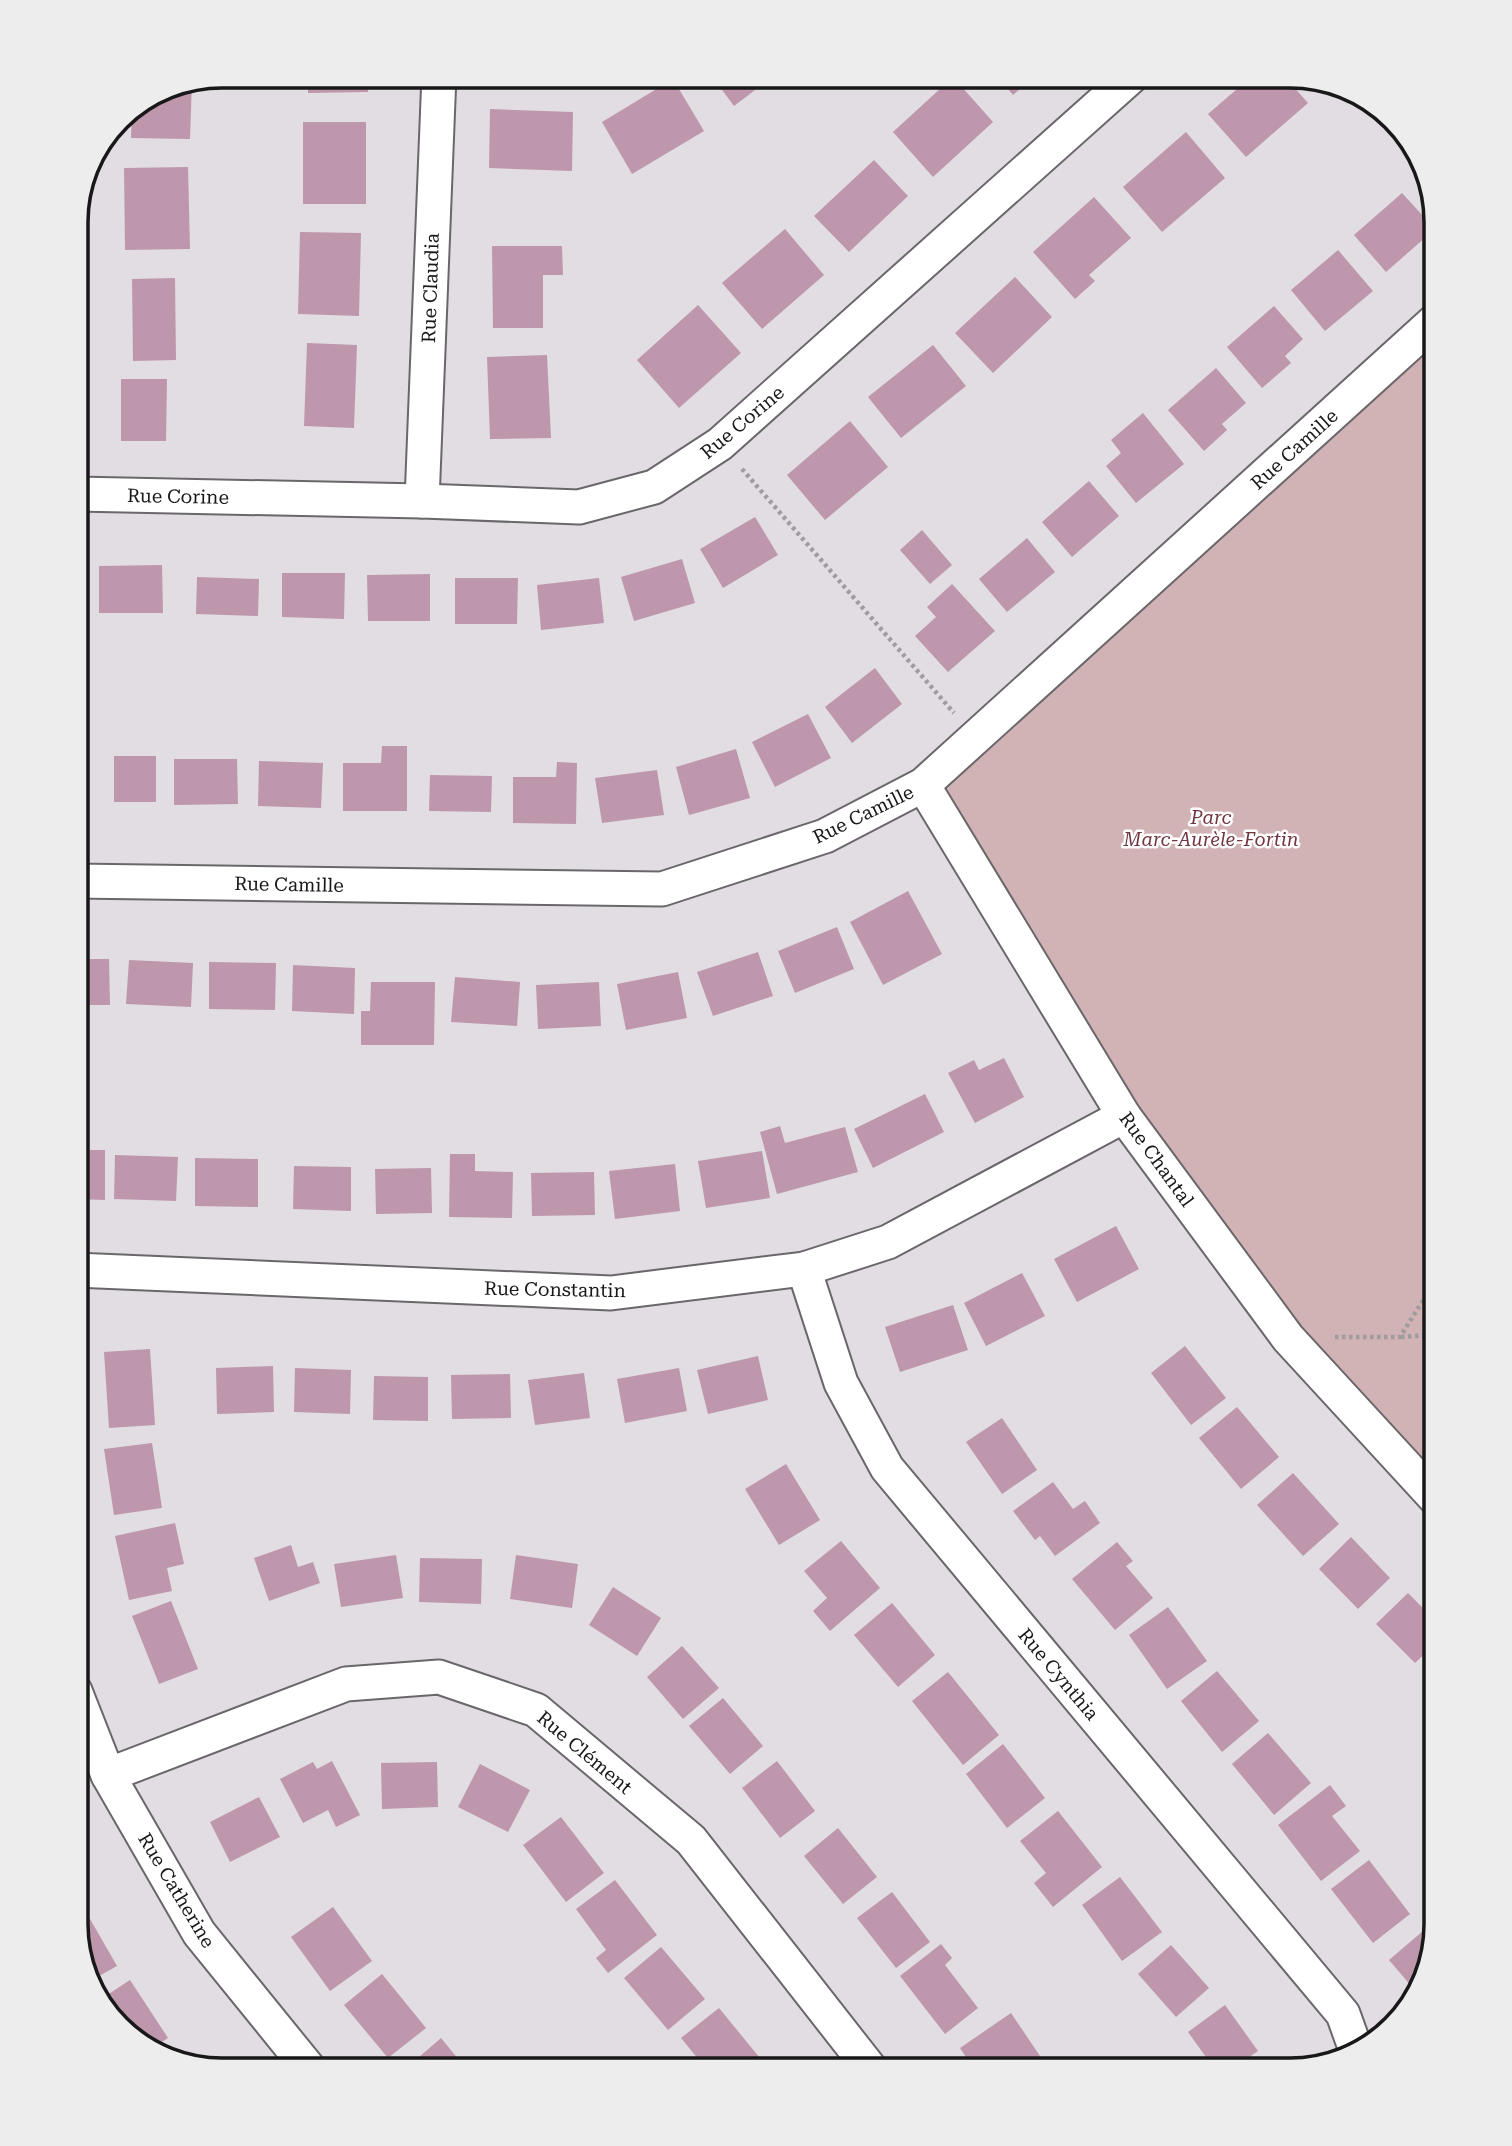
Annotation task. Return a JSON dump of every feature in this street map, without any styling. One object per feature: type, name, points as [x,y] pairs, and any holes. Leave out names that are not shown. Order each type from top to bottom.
[{"type":"street","name":"Rue Claudia","points":[[422,500],[438,88]]},
{"type":"street","name":"Rue Corine","points":[[88,494],[422,500],[579,507],[654,487],[720,444],[1118,88]]},
{"type":"street","name":"Rue Camille","points":[[88,881],[662,889],[825,836],[923,785],[1424,331]]},
{"type":"street","name":"Rue Chantal","points":[[923,785],[1124,1116],[1288,1338],[1424,1486]]},
{"type":"street","name":"Rue Constantin","points":[[88,1271],[611,1293],[804,1269],[888,1242],[1124,1116]]},
{"type":"street","name":"Rue Cynthia","points":[[804,1269],[841,1383],[887,1468],[1343,2014],[1353,2043]]},
{"type":"street","name":"Rue Clément","points":[[108,1775],[346,1684],[439,1677],[536,1710],[691,1840],[862,2058]]},
{"type":"street","name":"Rue Catherine","points":[[88,1723],[108,1775],[199,1933],[300,2058]]},
{"type":"path","points":[[720,444],[975,737]]},
{"type":"path","points":[[1400,1337],[1424,1299]]},
{"type":"path","points":[[1288,1338],[1424,1335]]},
{"type":"green space","name":"Parc Marc-Aurèle-Fortin","points":[[1424,331],[1424,1486],[1288,1338],[923,785]]},
{"type":"building","points":[[308,88],[368,88],[368,92],[308,93]]},
{"type":"building","points":[[658,88],[678,88],[704,131],[632,174],[602,122]]},
{"type":"building","points":[[721,88],[758,88],[734,106]]},
{"type":"building","points":[[941,88],[963,88],[993,122],[933,177],[893,132]]},
{"type":"building","points":[[1007,88],[1021,88],[1013,95]]},
{"type":"building","points":[[1238,88],[1295,88],[1308,103],[1246,157],[1208,114]]},
{"type":"building","points":[[192,91],[190,139],[131,138],[131,123],[140,115],[162,101]]},
{"type":"building","points":[[490,109],[573,112],[572,171],[489,168]]},
{"type":"building","points":[[303,122],[366,122],[366,204],[303,204]]},
{"type":"building","points":[[1186,132],[1225,178],[1162,232],[1123,187]]},
{"type":"building","points":[[874,160],[908,196],[849,252],[814,216]]},
{"type":"building","points":[[188,167],[190,249],[125,250],[124,168]]},
{"type":"building","points":[[1402,193],[1424,217],[1424,239],[1386,272],[1354,235]]},
{"type":"building","points":[[1094,197],[1131,238],[1089,275],[1095,281],[1075,299],[1033,252]]},
{"type":"building","points":[[785,229],[824,275],[762,329],[722,283]]},
{"type":"building","points":[[300,232],[361,233],[359,316],[298,314]]},
{"type":"building","points":[[492,246],[562,246],[563,275],[543,275],[543,328],[493,328]]},
{"type":"building","points":[[1338,250],[1373,291],[1325,331],[1291,290]]},
{"type":"building","points":[[1015,277],[1052,317],[993,373],[955,333]]},
{"type":"building","points":[[175,278],[176,360],[133,361],[132,279]]},
{"type":"building","points":[[698,305],[741,353],[679,408],[637,360]]},
{"type":"building","points":[[1274,306],[1303,339],[1285,356],[1291,363],[1262,388],[1227,347]]},
{"type":"building","points":[[307,343],[357,345],[354,428],[304,426]]},
{"type":"building","points":[[933,345],[966,386],[901,438],[868,397]]},
{"type":"building","points":[[547,355],[551,438],[490,439],[487,357]]},
{"type":"building","points":[[1216,368],[1246,403],[1222,424],[1227,430],[1204,451],[1168,410]]},
{"type":"building","points":[[121,379],[167,379],[166,441],[121,441]]},
{"type":"building","points":[[1143,413],[1184,464],[1136,503],[1106,466],[1121,453],[1111,440]]},
{"type":"building","points":[[850,421],[888,467],[825,520],[787,475]]},
{"type":"building","points":[[1089,481],[1119,516],[1072,557],[1042,522]]},
{"type":"building","points":[[755,517],[778,555],[723,588],[700,549]]},
{"type":"building","points":[[922,530],[952,565],[930,584],[900,550]]},
{"type":"building","points":[[1027,538],[1055,572],[1007,612],[979,579]]},
{"type":"building","points":[[682,559],[695,603],[634,621],[621,577]]},
{"type":"building","points":[[162,565],[163,613],[99,613],[99,566]]},
{"type":"building","points":[[282,573],[345,573],[344,619],[282,617]]},
{"type":"building","points":[[430,574],[430,621],[368,621],[367,575]]},
{"type":"building","points":[[197,577],[259,579],[258,616],[196,614]]},
{"type":"building","points":[[455,578],[518,578],[517,624],[455,624]]},
{"type":"building","points":[[599,578],[604,623],[541,630],[537,585]]},
{"type":"building","points":[[952,584],[995,631],[948,672],[915,636],[936,617],[927,607]]},
{"type":"building","points":[[875,668],[902,704],[852,743],[825,707]]},
{"type":"building","points":[[808,714],[831,758],[775,787],[752,742]]},
{"type":"building","points":[[382,746],[407,746],[407,811],[343,811],[343,763],[381,763]]},
{"type":"building","points":[[736,749],[750,798],[689,815],[676,767]]},
{"type":"building","points":[[114,756],[156,756],[156,802],[114,802]]},
{"type":"building","points":[[174,759],[237,759],[238,804],[174,805]]},
{"type":"building","points":[[259,761],[323,763],[321,808],[258,806]]},
{"type":"building","points":[[557,762],[577,763],[576,824],[513,823],[513,777],[556,777]]},
{"type":"building","points":[[657,770],[664,815],[602,823],[595,778]]},
{"type":"building","points":[[430,775],[492,776],[491,812],[429,811]]},
{"type":"building","points":[[908,891],[942,954],[883,985],[850,922]]},
{"type":"building","points":[[837,927],[854,969],[795,993],[778,951]]},
{"type":"building","points":[[758,952],[773,996],[713,1016],[697,972]]},
{"type":"building","points":[[88,959],[109,959],[110,1005],[88,1005]]},
{"type":"building","points":[[129,960],[193,963],[191,1007],[126,1004]]},
{"type":"building","points":[[209,962],[276,963],[275,1010],[209,1009]]},
{"type":"building","points":[[293,965],[355,968],[354,1014],[292,1011]]},
{"type":"building","points":[[678,972],[687,1018],[626,1030],[617,984]]},
{"type":"building","points":[[455,977],[520,982],[517,1026],[451,1022]]},
{"type":"building","points":[[371,982],[435,982],[434,1045],[361,1045],[361,1011],[370,1011]]},
{"type":"building","points":[[599,982],[601,1026],[538,1029],[536,985]]},
{"type":"building","points":[[1004,1058],[1024,1097],[975,1123],[948,1073],[974,1060],[979,1070]]},
{"type":"building","points":[[925,1094],[944,1132],[873,1168],[854,1129]]},
{"type":"building","points":[[780,1126],[785,1143],[845,1127],[858,1172],[777,1194],[760,1132]]},
{"type":"building","points":[[88,1150],[105,1150],[105,1200],[88,1199]]},
{"type":"building","points":[[762,1151],[770,1198],[706,1208],[698,1161]]},
{"type":"building","points":[[450,1154],[475,1154],[475,1171],[513,1172],[512,1218],[449,1217]]},
{"type":"building","points":[[115,1155],[178,1157],[176,1201],[114,1199]]},
{"type":"building","points":[[195,1158],[258,1159],[258,1207],[195,1206]]},
{"type":"building","points":[[675,1164],[680,1211],[615,1219],[609,1171]]},
{"type":"building","points":[[294,1166],[351,1167],[351,1211],[293,1209]]},
{"type":"building","points":[[431,1168],[432,1213],[376,1214],[375,1169]]},
{"type":"building","points":[[594,1172],[595,1215],[532,1216],[531,1173]]},
{"type":"building","points":[[1116,1226],[1139,1269],[1077,1302],[1054,1259]]},
{"type":"building","points":[[1022,1273],[1045,1316],[986,1346],[964,1303]]},
{"type":"building","points":[[953,1305],[968,1350],[900,1372],[885,1327]]},
{"type":"building","points":[[1185,1346],[1226,1398],[1191,1425],[1151,1373]]},
{"type":"building","points":[[150,1349],[155,1425],[109,1428],[104,1352]]},
{"type":"building","points":[[758,1356],[768,1400],[708,1414],[697,1370]]},
{"type":"building","points":[[273,1366],[274,1412],[217,1414],[216,1368]]},
{"type":"building","points":[[295,1368],[351,1370],[350,1414],[294,1412]]},
{"type":"building","points":[[679,1368],[687,1411],[625,1423],[617,1379]]},
{"type":"building","points":[[584,1373],[590,1418],[535,1425],[528,1380]]},
{"type":"building","points":[[510,1374],[511,1418],[452,1419],[451,1375]]},
{"type":"building","points":[[374,1376],[428,1377],[428,1421],[373,1420]]},
{"type":"building","points":[[1237,1407],[1279,1457],[1241,1489],[1199,1438]]},
{"type":"building","points":[[1002,1418],[1037,1470],[1002,1494],[966,1442]]},
{"type":"building","points":[[152,1443],[162,1508],[114,1515],[104,1449]]},
{"type":"building","points":[[786,1464],[820,1520],[779,1545],[745,1489]]},
{"type":"building","points":[[1293,1473],[1339,1524],[1303,1556],[1257,1505]]},
{"type":"building","points":[[1053,1482],[1073,1509],[1085,1501],[1100,1523],[1055,1556],[1040,1536],[1035,1540],[1013,1511]]},
{"type":"building","points":[[175,1523],[184,1564],[167,1568],[172,1591],[129,1600],[115,1536]]},
{"type":"building","points":[[1351,1537],[1390,1578],[1358,1609],[1319,1569]]},
{"type":"building","points":[[841,1541],[880,1588],[830,1631],[813,1611],[827,1598],[804,1571]]},
{"type":"building","points":[[1117,1542],[1133,1561],[1126,1566],[1153,1598],[1115,1630],[1072,1579]]},
{"type":"building","points":[[291,1545],[298,1567],[313,1562],[320,1583],[269,1601],[254,1558]]},
{"type":"building","points":[[396,1555],[403,1598],[341,1607],[334,1564]]},
{"type":"building","points":[[516,1555],[578,1564],[572,1608],[510,1599]]},
{"type":"building","points":[[420,1558],[482,1559],[481,1604],[419,1602]]},
{"type":"building","points":[[613,1587],[661,1618],[637,1656],[589,1625]]},
{"type":"building","points":[[1408,1593],[1424,1609],[1424,1654],[1415,1663],[1376,1624]]},
{"type":"building","points":[[171,1601],[198,1669],[159,1684],[132,1616]]},
{"type":"building","points":[[892,1603],[935,1655],[898,1687],[854,1635]]},
{"type":"building","points":[[1168,1607],[1207,1661],[1167,1689],[1129,1635]]},
{"type":"building","points":[[682,1646],[719,1688],[683,1719],[647,1677]]},
{"type":"building","points":[[1217,1671],[1259,1721],[1222,1752],[1181,1701]]},
{"type":"building","points":[[948,1672],[999,1735],[963,1765],[912,1701]]},
{"type":"building","points":[[723,1698],[763,1746],[730,1774],[689,1726]]},
{"type":"building","points":[[1268,1733],[1311,1783],[1274,1815],[1232,1764]]},
{"type":"building","points":[[1003,1744],[1045,1798],[1007,1828],[966,1774]]},
{"type":"building","points":[[332,1761],[360,1815],[336,1827],[328,1810],[303,1823],[280,1779],[313,1762],[317,1769]]},
{"type":"building","points":[[777,1761],[815,1811],[780,1838],[742,1788]]},
{"type":"building","points":[[437,1762],[438,1807],[382,1809],[381,1763]]},
{"type":"building","points":[[480,1764],[530,1790],[508,1832],[458,1807]]},
{"type":"building","points":[[1330,1785],[1346,1806],[1332,1816],[1360,1851],[1321,1881],[1278,1825]]},
{"type":"building","points":[[259,1797],[280,1837],[230,1862],[210,1822]]},
{"type":"building","points":[[1058,1811],[1102,1867],[1053,1907],[1034,1883],[1046,1873],[1020,1841]]},
{"type":"building","points":[[561,1817],[604,1873],[566,1902],[523,1845]]},
{"type":"building","points":[[838,1828],[877,1877],[843,1904],[804,1856]]},
{"type":"building","points":[[1369,1860],[1410,1914],[1373,1943],[1331,1889]]},
{"type":"building","points":[[1120,1877],[1162,1932],[1122,1961],[1082,1905]]},
{"type":"building","points":[[615,1880],[657,1935],[608,1973],[596,1958],[606,1950],[576,1909]]},
{"type":"building","points":[[892,1892],[930,1942],[896,1968],[857,1918]]},
{"type":"building","points":[[333,1907],[372,1961],[330,1991],[291,1937]]},
{"type":"building","points":[[88,1915],[117,1966],[98,1976],[89,1942]]},
{"type":"building","points":[[1423,1931],[1420,1959],[1410,1985],[1389,1960]]},
{"type":"building","points":[[941,1944],[952,1958],[945,1965],[978,2008],[945,2034],[900,1976]]},
{"type":"building","points":[[1171,1945],[1209,1988],[1176,2017],[1138,1974]]},
{"type":"building","points":[[661,1947],[705,1999],[668,2030],[624,1978]]},
{"type":"building","points":[[382,1974],[426,2028],[388,2058],[344,2005]]},
{"type":"building","points":[[130,1980],[168,2038],[160,2043],[154,2041],[127,2019],[107,1995]]},
{"type":"building","points":[[1225,2005],[1258,2051],[1248,2058],[1207,2058],[1188,2032]]},
{"type":"building","points":[[719,2008],[760,2058],[697,2058],[681,2038]]},
{"type":"building","points":[[1011,2013],[1041,2058],[967,2058],[960,2048]]},
{"type":"building","points":[[441,2038],[457,2058],[418,2058]]}]
